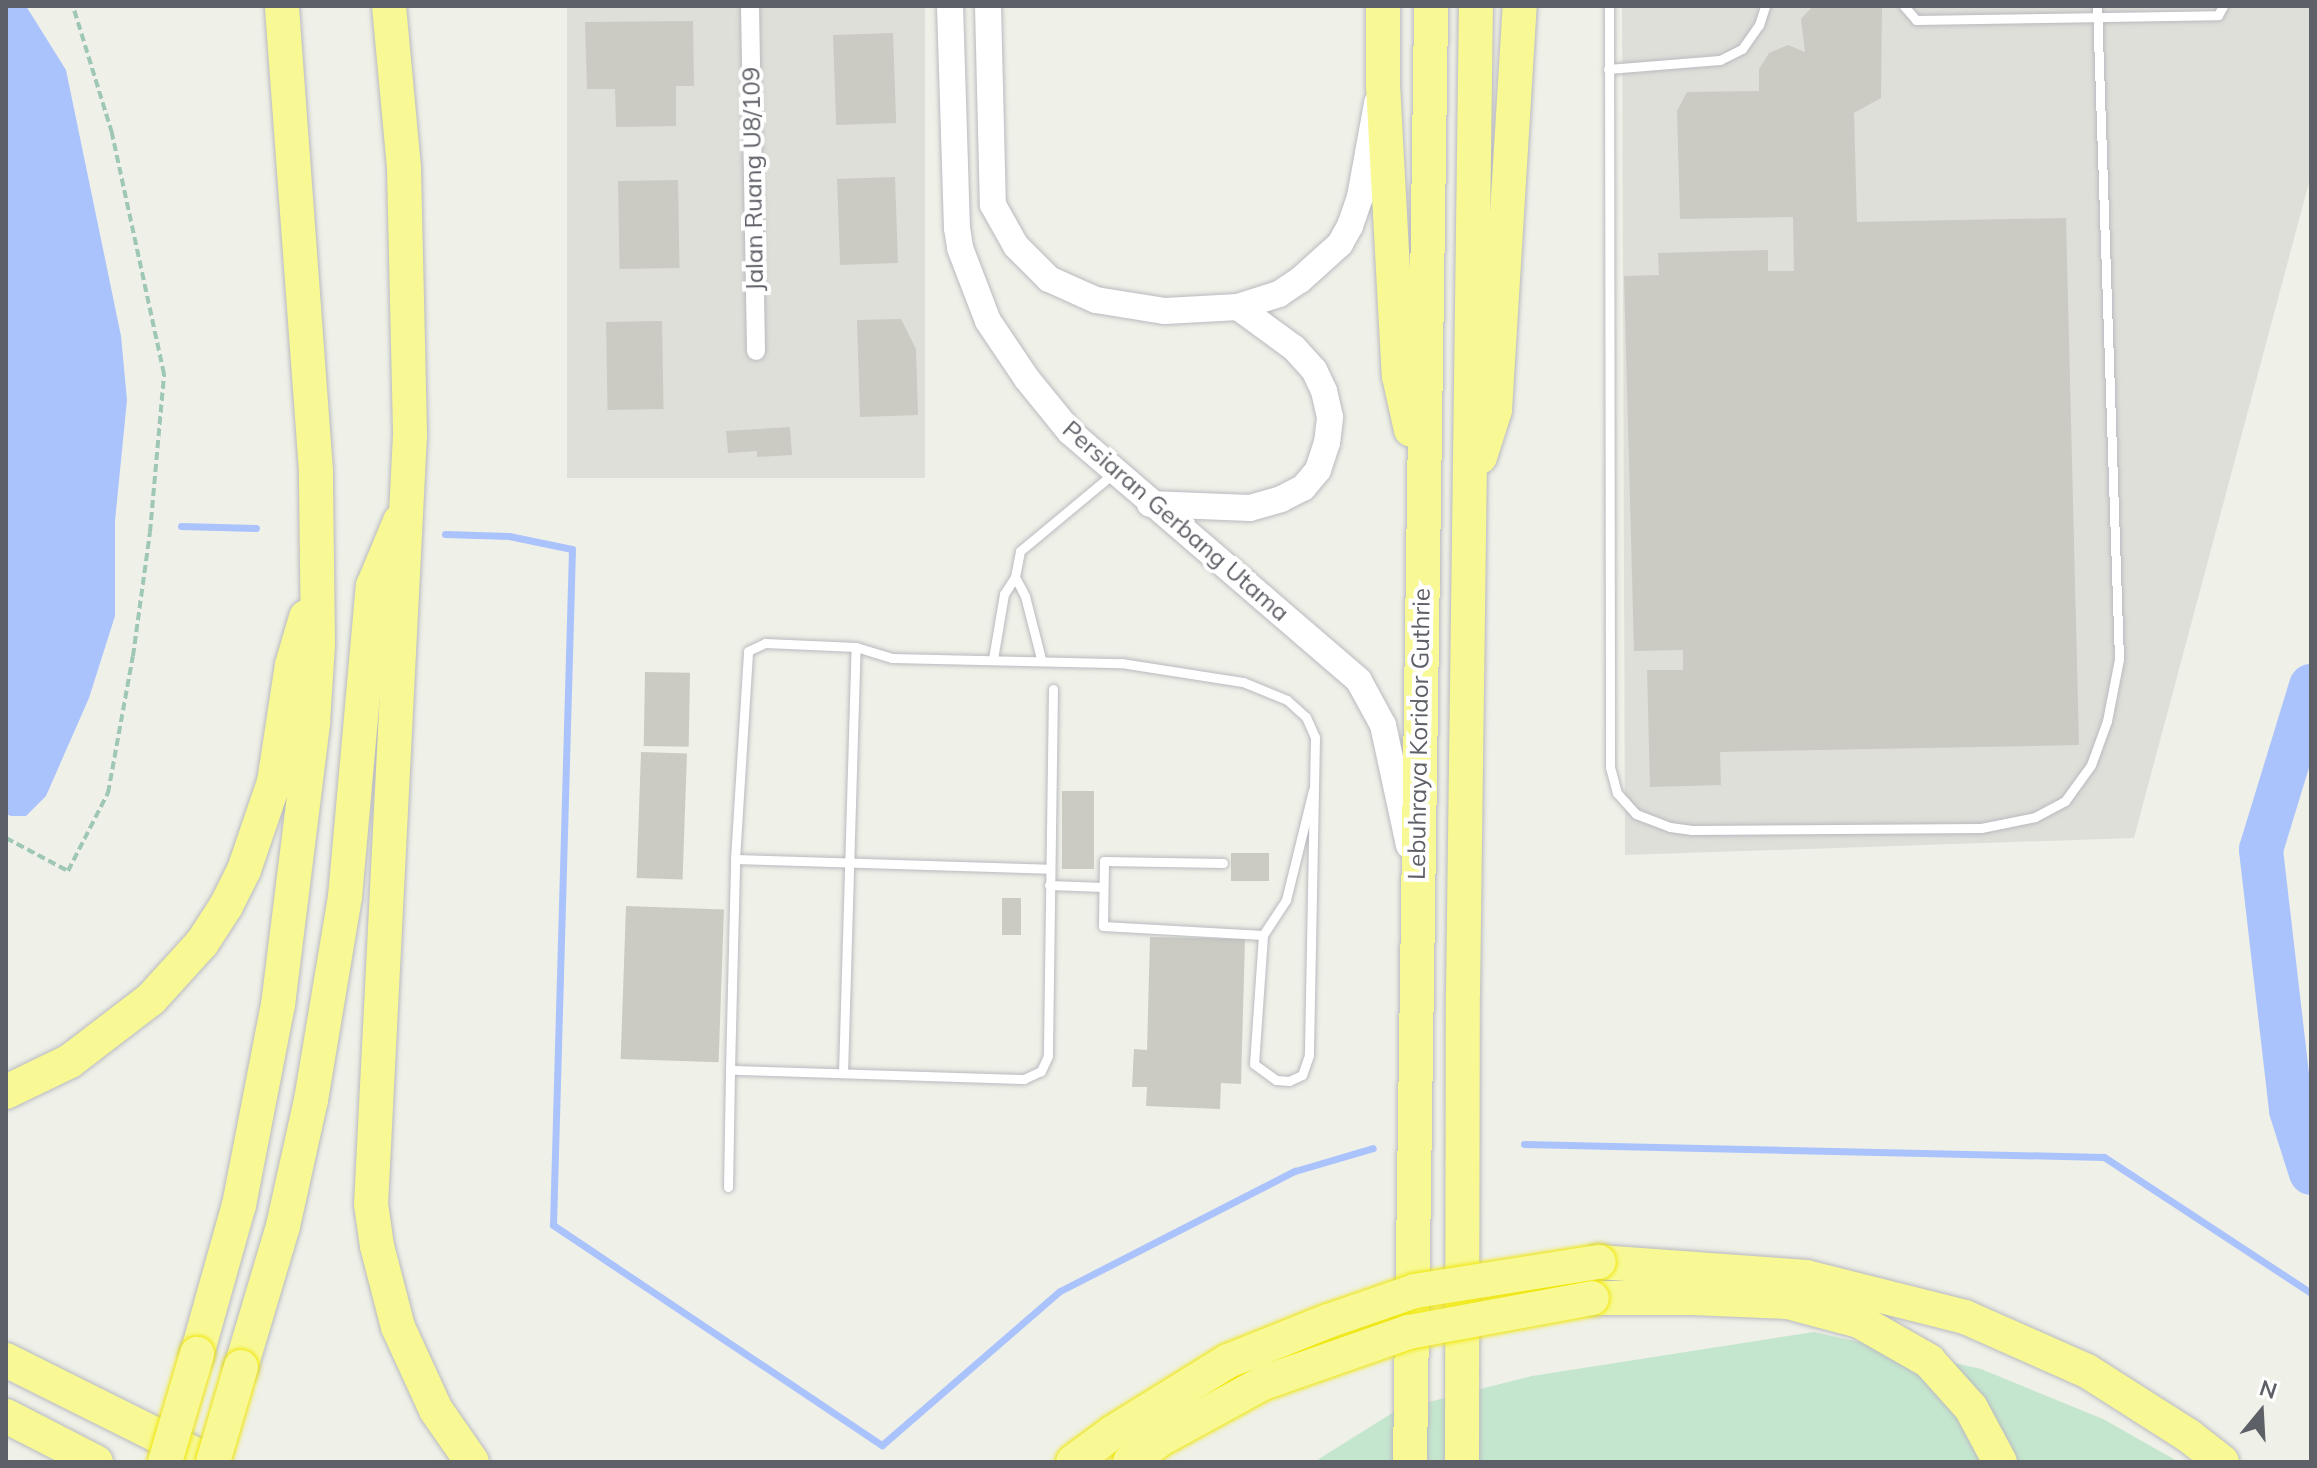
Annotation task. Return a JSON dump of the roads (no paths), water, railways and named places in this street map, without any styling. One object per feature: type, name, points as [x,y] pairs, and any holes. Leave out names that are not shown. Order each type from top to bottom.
[{"type":"highway","points":[[165,1462],[239,1205],[278,1005],[313,722],[318,596],[316,471],[282,6]]},
{"type":"highway","points":[[389,6],[407,237],[408,506],[371,1204],[377,1246],[398,1327],[436,1410],[472,1462]]},
{"type":"highway","points":[[1383,6],[1383,85],[1399,376],[1408,423],[1424,456]]},
{"type":"highway","name":"Lebuhraya Koridor Guthrie","points":[[1410,1462],[1431,6]]},
{"type":"highway","name":"Lebuhraya Koridor Guthrie","points":[[1462,1462],[1463,993],[1476,6]]},
{"type":"highway","points":[[1470,479],[1486,446],[1495,410],[1520,6]]},
{"type":"highway","points":[[6,1360],[212,1462],[283,1226],[329,997],[345,897],[373,586],[386,548],[408,506]]},
{"type":"highway","points":[[6,1092],[70,1061],[151,999],[202,943],[226,906],[244,870],[274,782],[292,665],[302,624],[318,596]]},
{"type":"highway","points":[[1073,1462],[1112,1433],[1228,1361],[1328,1321],[1415,1291],[1599,1262],[1806,1277],[1965,1317],[2087,1371],[2189,1436],[2222,1462]]},
{"type":"highway","points":[[1130,1462],[1159,1440],[1263,1383],[1409,1332],[1592,1298],[1788,1302],[1859,1321],[1929,1361],[1971,1408],[2000,1462]]},
{"type":"highway","points":[[6,1416],[96,1462]]},
{"type":"highway","points":[[6,1436],[45,1462]]},
{"type":"main road","name":"Persiaran Gerbang Utama","points":[[950,6],[957,228],[967,270],[988,321],[1027,379],[1070,432],[1150,504],[1247,583],[1366,691],[1383,725],[1417,879]]},
{"type":"main road","points":[[988,6],[993,205],[1016,246],[1049,279],[1096,300],[1165,311],[1238,307],[1279,294],[1321,264],[1340,244],[1360,197],[1372,117],[1383,85]]},
{"type":"main road","points":[[1150,504],[1250,508],[1281,499],[1303,488],[1318,470],[1330,417],[1324,391],[1314,370],[1294,348],[1238,307]]},
{"type":"street","name":"Jalan Ruang U8/109","points":[[750,6],[756,351]]},
{"type":"lane","points":[[1609,6],[1612,271],[1610,767],[1617,793],[1636,814],[1670,827],[1692,830],[1981,828],[2035,817],[2065,801],[2079,785],[2107,721],[2119,659],[2097,6]]},
{"type":"lane","points":[[1608,69],[1720,60],[1742,49],[1759,25],[1765,6]]},
{"type":"lane","points":[[1904,6],[1908,16],[1916,20],[2097,20],[2218,15],[2223,6]]},
{"type":"lane","points":[[993,659],[1004,594],[1015,577],[1020,551],[1115,472]]},
{"type":"lane","points":[[1015,577],[1025,596],[1041,659]]},
{"type":"lane","points":[[728,1187],[735,859],[748,651],[765,643],[856,647],[892,658],[1121,663],[1243,682],[1287,700],[1306,717],[1315,737],[1309,1055],[1302,1075],[1289,1081],[1276,1080],[1254,1064],[1263,935],[1286,900],[1313,790]]},
{"type":"lane","points":[[843,1073],[850,881],[847,862],[856,647]]},
{"type":"lane","points":[[730,1070],[1024,1079],[1041,1071],[1048,1056],[1053,689]]},
{"type":"lane","points":[[735,859],[1049,869]]},
{"type":"lane","points":[[1223,863],[1104,861],[1103,926],[1263,935]]},
{"type":"lane","points":[[1049,885],[1103,887]]},
{"type":"water","points":[[6,6],[26,6],[66,70],[121,336],[127,400],[115,521],[115,616],[89,698],[46,796],[26,816],[6,814]]},
{"type":"waterway","points":[[181,526],[256,528]]},
{"type":"waterway","points":[[445,534],[509,536],[572,549],[553,1225],[882,1445],[1060,1291],[1295,1171],[1373,1148]]},
{"type":"waterway","points":[[2311,686],[2261,850],[2291,1110],[2311,1173]]},
{"type":"waterway","points":[[1524,1144],[2104,1157],[2311,1293]]}]
